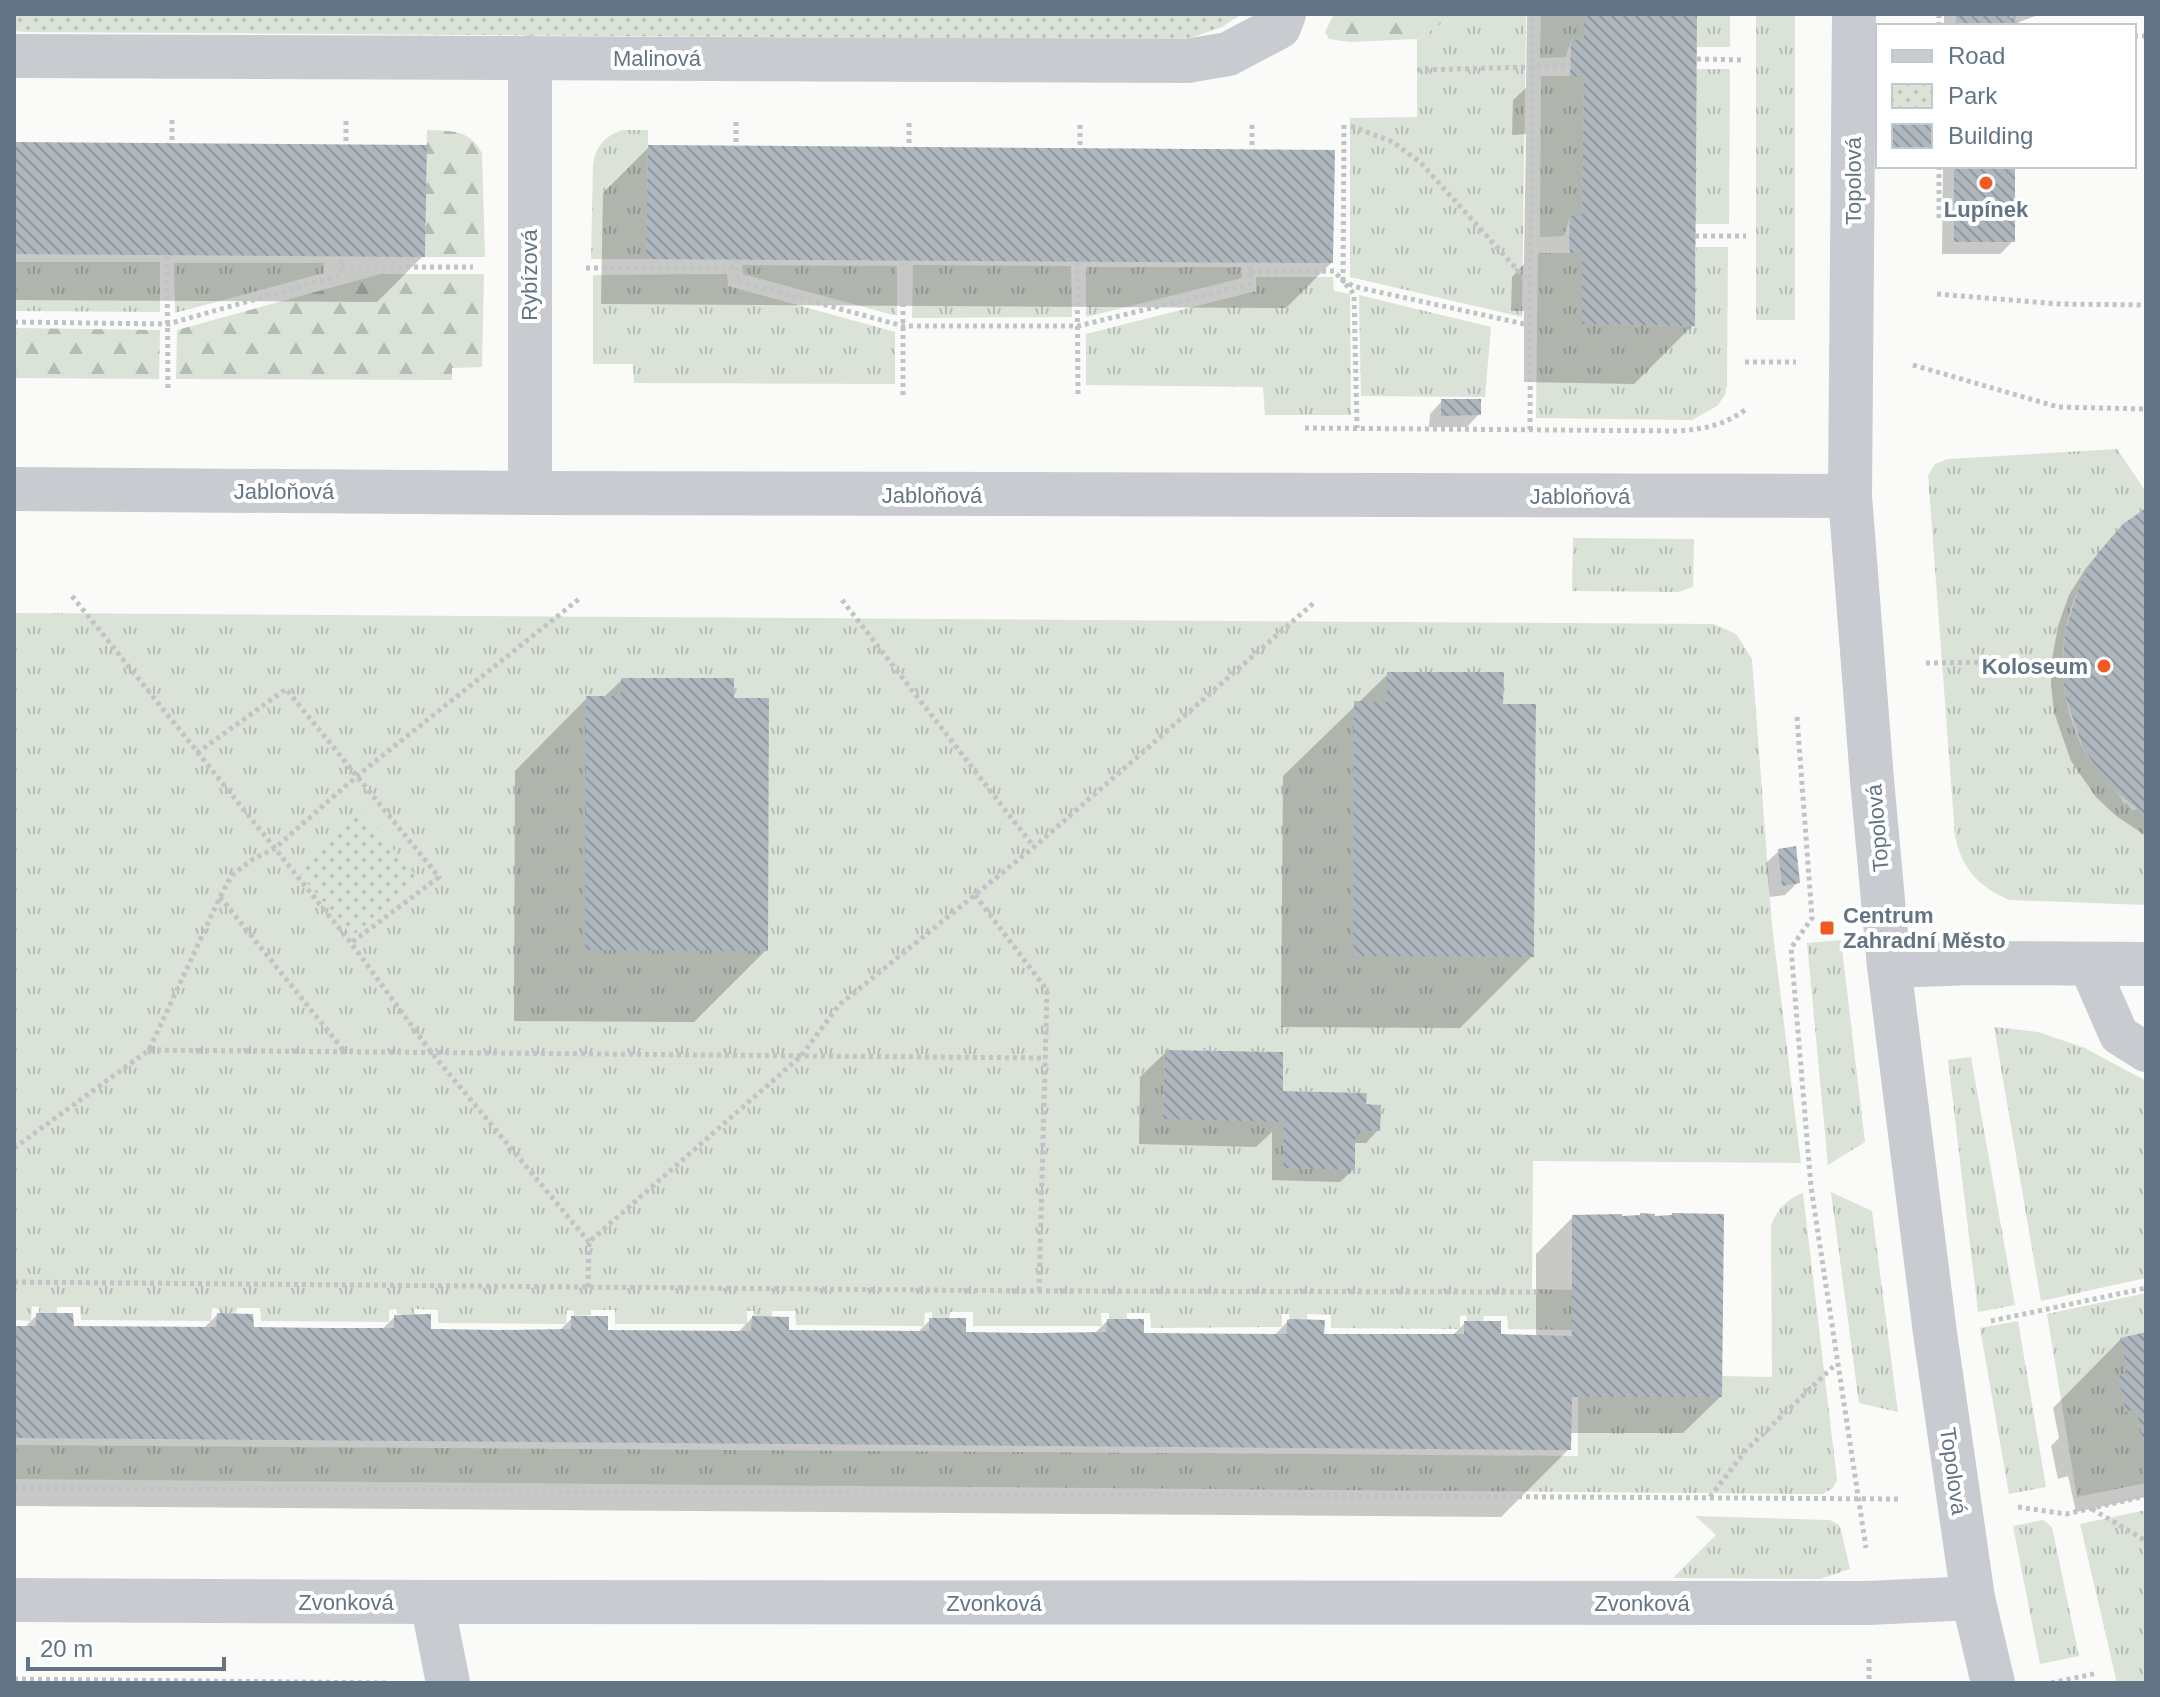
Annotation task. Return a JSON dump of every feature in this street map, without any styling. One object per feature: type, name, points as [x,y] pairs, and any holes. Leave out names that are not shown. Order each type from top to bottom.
[{"type":"street","name":"Malinová","points":[[14,56],[1187,61],[1228,54],[1279,27],[1284,14]]},
{"type":"street","name":"Topolová","points":[[1854,14],[1850,496],[1889,966],[1958,1499],[1973,1598],[1993,1683]]},
{"type":"street","name":"Rybízová","points":[[530,57],[530,493]]},
{"type":"street","name":"Jabloňová","points":[[14,489],[1850,496]]},
{"type":"street","points":[[1889,966],[2146,964]]},
{"type":"street","name":"Zvonková","points":[[14,1600],[1868,1603],[1973,1598]]},
{"type":"street","points":[[432,1602],[448,1683]]},
{"type":"lane","points":[[2088,964],[2119,1035],[2146,1052]]},
{"type":"path","points":[[1530,430],[1532,14]]},
{"type":"path","points":[[1697,59],[1745,60]]},
{"type":"path","points":[[1417,70],[1571,66]]},
{"type":"path","points":[[172,120],[172,143]]},
{"type":"path","points":[[346,121],[346,145]]},
{"type":"path","points":[[736,122],[736,147]]},
{"type":"path","points":[[909,123],[909,147]]},
{"type":"path","points":[[1080,125],[1080,148]]},
{"type":"path","points":[[1252,125],[1252,149]]},
{"type":"path","points":[[1343,281],[1347,126],[1393,142],[1421,163],[1530,284]]},
{"type":"path","points":[[1939,168],[1939,220]]},
{"type":"path","points":[[1695,236],[1746,236]]},
{"type":"path","points":[[167,256],[168,390]]},
{"type":"path","points":[[14,322],[168,324],[341,275],[341,257]]},
{"type":"path","points":[[737,259],[737,281],[903,326],[1078,326],[1250,284],[1250,262]]},
{"type":"path","points":[[903,261],[903,395]]},
{"type":"path","points":[[1077,262],[1078,395]]},
{"type":"path","points":[[342,267],[479,267]]},
{"type":"path","points":[[581,268],[737,267]]},
{"type":"path","points":[[1250,272],[1334,271],[1354,294],[1357,428]]},
{"type":"path","points":[[1343,281],[1356,287],[1529,325]]},
{"type":"path","points":[[1937,294],[2059,304],[2146,305]]},
{"type":"path","points":[[1745,362],[1796,362]]},
{"type":"path","points":[[1913,365],[2058,407],[2146,409]]},
{"type":"path","points":[[1305,428],[1705,429],[1726,423],[1745,410]]},
{"type":"path","points":[[72,596],[351,943],[431,1052],[589,1242],[588,1287]]},
{"type":"path","points":[[14,1148],[149,1050],[232,875],[253,859],[274,849],[357,776],[579,599]]},
{"type":"path","points":[[842,600],[1034,847]]},
{"type":"path","points":[[589,1242],[801,1056],[839,1005],[1034,847],[1316,601]]},
{"type":"path","points":[[1926,663],[2063,661]]},
{"type":"path","points":[[197,753],[286,689],[439,877],[351,943]]},
{"type":"path","points":[[1797,717],[1812,918],[1791,948],[1811,1187],[1856,1499],[1867,1555]]},
{"type":"path","points":[[975,895],[1047,990],[1039,1291]]},
{"type":"path","points":[[220,897],[345,1052]]},
{"type":"path","points":[[149,1050],[1046,1058]]},
{"type":"path","points":[[14,1282],[1537,1292]]},
{"type":"path","points":[[1935,1333],[2146,1288]]},
{"type":"path","points":[[1710,1498],[1746,1450],[1836,1364]]},
{"type":"path","points":[[14,1488],[1958,1499],[2066,1514],[2146,1496]]},
{"type":"path","points":[[2091,1508],[2146,1541]]},
{"type":"path","points":[[1869,1654],[1869,1683]]},
{"type":"path","points":[[2051,1683],[2098,1673]]},
{"type":"path","points":[[14,1679],[395,1683]]},
{"type":"green space","points":[[14,14],[1242,14],[1222,27],[1185,40],[27,32],[14,31]]},
{"type":"green space","points":[[1334,14],[1457,14],[1417,39],[1350,42],[1329,39],[1325,32]]},
{"type":"green space","points":[[1457,14],[1526,14],[1522,317],[1350,277],[1350,118],[1417,117],[1417,39]]},
{"type":"green space","points":[[1541,14],[1584,14],[1584,39],[1571,40],[1566,57],[1540,58]]},
{"type":"green space","points":[[1697,14],[1730,14],[1730,47],[1697,47]]},
{"type":"green space","points":[[1756,14],[1795,14],[1795,320],[1756,320]]},
{"type":"green space","points":[[1696,69],[1730,69],[1729,224],[1695,224]]},
{"type":"green space","points":[[1541,76],[1584,76],[1582,216],[1570,216],[1564,236],[1540,237]]},
{"type":"green space","points":[[427,130],[465,135],[482,153],[485,257],[425,257]]},
{"type":"green space","points":[[622,130],[648,130],[646,259],[591,259],[593,164],[602,142]]},
{"type":"green space","points":[[1696,247],[1728,247],[1727,384],[1725,395],[1717,406],[1692,420],[1536,418],[1538,253],[1582,253],[1582,324],[1694,326]]},
{"type":"green space","points":[[14,262],[160,262],[160,312],[14,311]]},
{"type":"green space","points":[[174,263],[324,263],[324,273],[175,313]]},
{"type":"green space","points":[[742,265],[897,266],[897,316],[743,274]]},
{"type":"green space","points":[[913,265],[1071,266],[1072,317],[912,318]]},
{"type":"green space","points":[[1086,267],[1241,267],[1242,278],[1086,317]]},
{"type":"green space","points":[[381,274],[484,274],[482,367],[452,368],[452,380],[176,379],[177,330]]},
{"type":"green space","points":[[727,274],[728,286],[895,332],[895,384],[634,383],[633,364],[593,364],[593,275]]},
{"type":"green space","points":[[1256,277],[1333,277],[1334,291],[1350,294],[1351,415],[1265,415],[1263,387],[1086,385],[1086,334],[1256,291]]},
{"type":"green space","points":[[1359,295],[1491,327],[1485,397],[1361,396]]},
{"type":"green space","points":[[14,328],[160,330],[159,379],[14,378]]},
{"type":"green space","points":[[2117,449],[2146,492],[2146,508],[2119,531],[2097,556],[2080,585],[2069,615],[2063,647],[2063,680],[2069,713],[2086,754],[2124,804],[2146,816],[2146,905],[2009,900],[1988,889],[1973,875],[1962,858],[1955,836],[1928,475],[1935,464],[1948,459]]},
{"type":"green space","points":[[1573,538],[1694,539],[1693,587],[1679,592],[1572,591]]},
{"type":"green space","points":[[14,613],[1714,624],[1736,634],[1752,659],[1772,925],[1801,1163],[1533,1161],[1532,1289],[1573,1290],[1572,1330],[1508,1329],[1507,1316],[1484,1316],[1483,1321],[1467,1321],[1466,1315],[1460,1316],[1460,1329],[1331,1328],[1331,1315],[1307,1314],[1307,1320],[1290,1319],[1289,1314],[1282,1314],[1282,1327],[1151,1328],[1150,1313],[1127,1313],[1127,1319],[1109,1319],[1109,1313],[1101,1313],[1102,1326],[973,1326],[973,1312],[950,1312],[949,1318],[932,1318],[932,1312],[925,1313],[924,1326],[796,1325],[795,1311],[772,1311],[772,1317],[754,1316],[754,1311],[747,1311],[747,1324],[615,1324],[615,1310],[591,1310],[591,1315],[574,1316],[574,1311],[567,1310],[566,1324],[438,1323],[438,1310],[414,1309],[414,1315],[389,1310],[389,1322],[261,1321],[260,1308],[237,1308],[236,1313],[220,1314],[219,1309],[212,1308],[211,1321],[81,1320],[80,1307],[57,1307],[57,1313],[39,1313],[39,1307],[32,1306],[31,1321],[14,1320]],"holes":[[[1388,672],[1503,672],[1503,704],[1536,704],[1534,957],[1353,955],[1354,702],[1387,702]],[[622,678],[734,678],[734,698],[769,698],[767,951],[621,696]],[[1165,1050],[1283,1052],[1283,1091],[1366,1093],[1366,1104],[1381,1105],[1355,1131],[1355,1170],[1284,1168],[1284,1122],[1281,1121],[1163,1119]]]},
{"type":"green space","points":[[362,812],[419,879],[352,936],[295,868]]},
{"type":"green space","points":[[1841,940],[1865,1142],[1828,1165],[1807,943]]},
{"type":"green space","points":[[1994,1027],[2038,1032],[2085,1048],[2146,1081],[2146,1278],[2041,1301]]},
{"type":"green space","points":[[1971,1057],[2015,1305],[1978,1312],[1948,1060]]},
{"type":"green space","points":[[1831,1192],[1872,1211],[1898,1412],[1859,1403]]},
{"type":"green space","points":[[1803,1193],[1837,1480],[1832,1489],[1822,1494],[14,1479],[14,1445],[1578,1456],[1578,1397],[1721,1397],[1722,1376],[1772,1377],[1771,1226],[1783,1206]]},
{"type":"green space","points":[[2146,1293],[2146,1332],[2120,1338],[2128,1373],[2118,1376],[2126,1411],[2136,1409],[2146,1445],[2146,1483],[2077,1497],[2047,1314]]},
{"type":"green space","points":[[2018,1321],[2046,1487],[2009,1494],[1980,1328]]},
{"type":"green space","points":[[2146,1510],[2146,1683],[2117,1683],[2080,1524]]},
{"type":"green space","points":[[1695,1516],[1830,1520],[1839,1525],[1850,1569],[1820,1579],[1673,1578],[1716,1535]]},
{"type":"green space","points":[[2043,1520],[2052,1527],[2079,1656],[2040,1664],[2013,1526]]},
{"type":"building","points":[[1584,14],[1697,14],[1695,326],[1582,324],[1582,253],[1570,253],[1569,242],[1570,216],[1582,216],[1584,76],[1570,77],[1571,40],[1584,39]]},
{"type":"building","points":[[1956,14],[2016,14],[2016,24],[1956,24]]},
{"type":"building","points":[[14,142],[427,145],[425,257],[14,254]]},
{"type":"building","points":[[648,145],[1335,150],[1333,263],[646,259]]},
{"type":"building","points":[[1954,168],[2015,168],[2015,242],[1954,242]]},
{"type":"building","points":[[1441,399],[1481,399],[1481,415],[1441,416]]},
{"type":"building","name":"Koloseum","points":[[2146,508],[2146,816],[2108,785],[2083,748],[2066,698],[2062,671],[2065,632],[2081,581],[2098,553],[2123,524]]},
{"type":"building","points":[[1387,672],[1504,672],[1503,704],[1536,704],[1534,957],[1353,956],[1354,701],[1387,702]]},
{"type":"building","points":[[621,678],[734,678],[734,698],[769,698],[768,951],[585,950],[586,696],[621,696]]},
{"type":"building","points":[[1796,846],[1800,883],[1782,886],[1778,849]]},
{"type":"building","points":[[1165,1050],[1283,1052],[1283,1091],[1367,1093],[1366,1104],[1381,1105],[1380,1131],[1355,1131],[1355,1170],[1283,1168],[1284,1122],[1163,1119]]},
{"type":"building","points":[[1640,1213],[1655,1216],[1672,1213],[1724,1214],[1722,1397],[1572,1397],[1571,1450],[14,1438],[14,1326],[36,1326],[36,1313],[73,1313],[74,1326],[216,1327],[217,1313],[253,1314],[254,1327],[324,1328],[394,1328],[394,1315],[431,1314],[431,1329],[499,1330],[571,1329],[571,1316],[608,1316],[608,1330],[751,1331],[752,1316],[789,1317],[789,1330],[929,1331],[929,1318],[966,1318],[966,1332],[1034,1333],[1106,1332],[1107,1319],[1144,1319],[1144,1333],[1287,1334],[1287,1320],[1290,1319],[1325,1320],[1324,1334],[1464,1334],[1464,1321],[1501,1321],[1501,1334],[1572,1336],[1572,1215],[1622,1216]]},
{"type":"building","points":[[2146,1332],[2145,1449],[2136,1409],[2126,1412],[2118,1376],[2128,1373],[2120,1338]]},
{"type":"place","name":"Lupínek","points":[[1986,183]]},
{"type":"place","name":"Koloseum","points":[[2104,666]]},
{"type":"place","name":"Centrum Zahradní Město","points":[[1827,928]]}]
